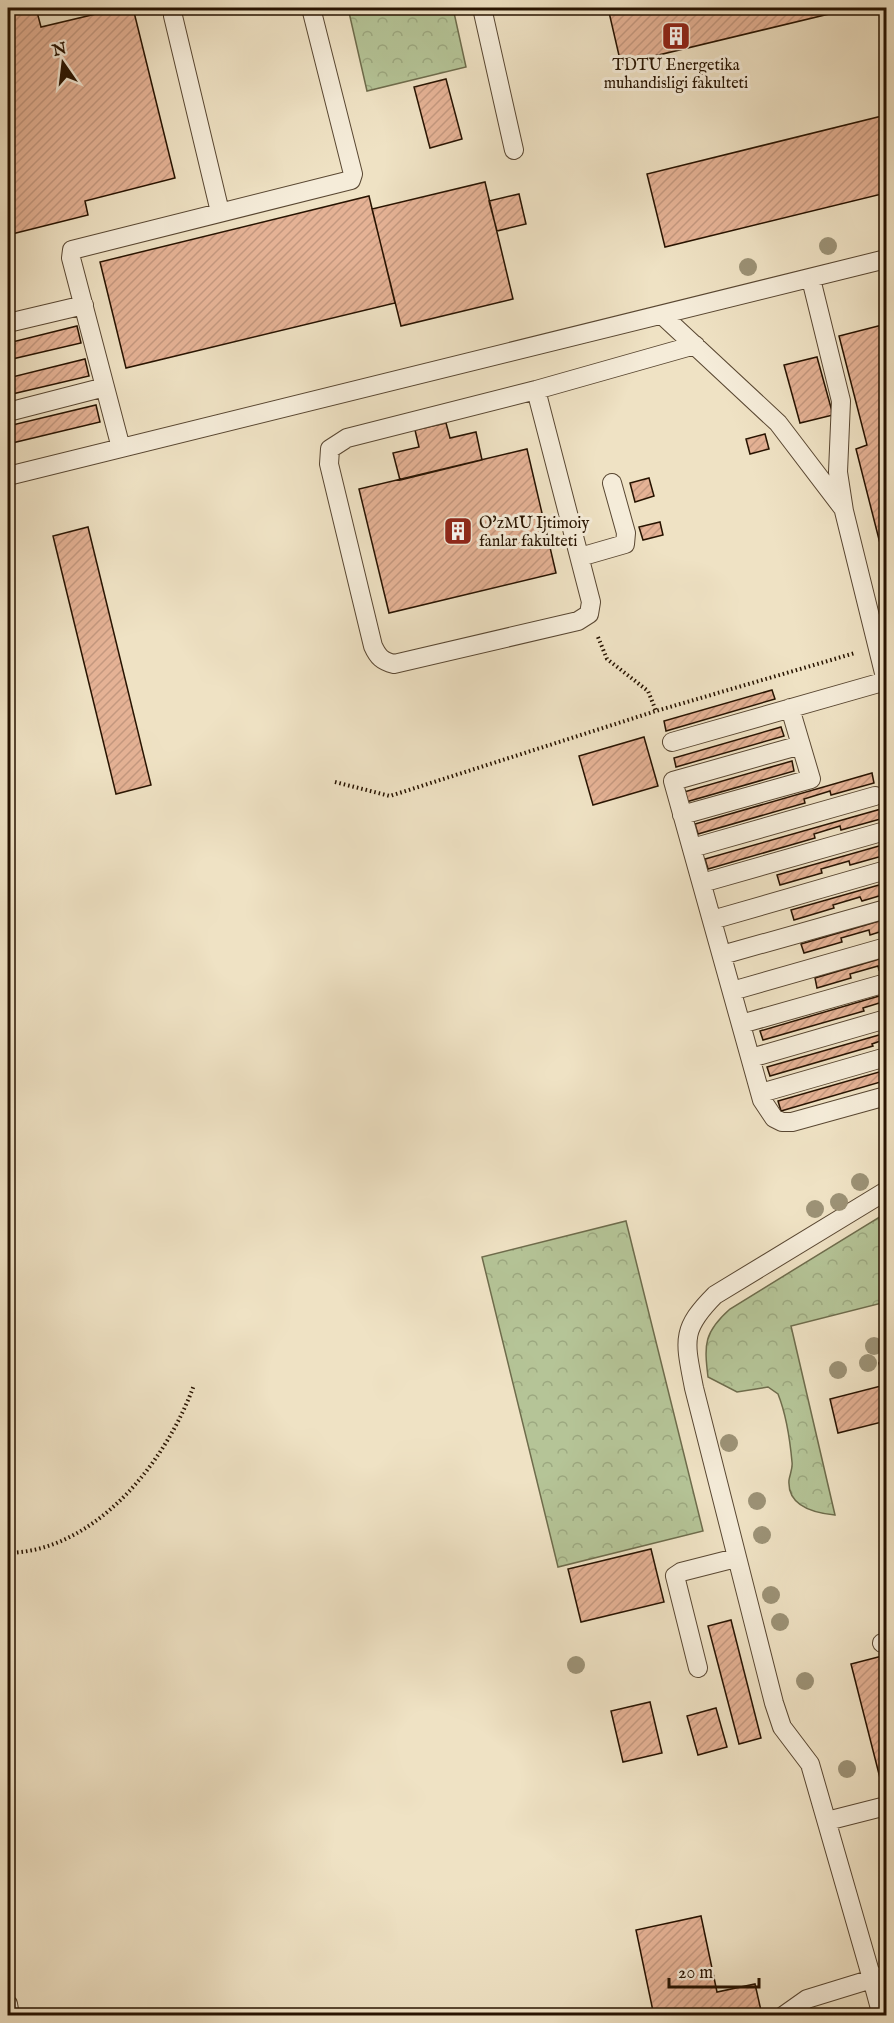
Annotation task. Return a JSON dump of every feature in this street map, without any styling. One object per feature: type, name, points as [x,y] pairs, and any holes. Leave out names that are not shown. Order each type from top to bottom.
[{"type":"lane","points":[[121,448],[71,258],[72,250],[351,180],[352,174],[311,8]]},
{"type":"lane","points":[[482,8],[514,150]]},
{"type":"lane","points":[[172,16],[220,212]]},
{"type":"lane","points":[[8,476],[886,260]]},
{"type":"lane","points":[[672,742],[886,681],[844,511],[838,472],[841,401],[811,279]]},
{"type":"lane","points":[[8,323],[84,305]]},
{"type":"lane","points":[[662,315],[785,431],[844,511]]},
{"type":"lane","points":[[536,390],[591,602],[589,614],[578,621],[544,629],[394,664],[384,662],[374,646],[329,464],[330,449],[347,438],[536,390],[695,345]]},
{"type":"lane","points":[[8,412],[105,387]]},
{"type":"lane","points":[[580,557],[625,543],[626,533],[612,483]]},
{"type":"lane","points":[[682,815],[811,779],[790,708]]},
{"type":"lane","points":[[801,745],[673,781],[760,1093],[768,1111],[782,1122],[792,1122],[886,1096]]},
{"type":"lane","points":[[692,848],[875,796]]},
{"type":"lane","points":[[702,883],[885,831]]},
{"type":"lane","points":[[712,920],[886,870]]},
{"type":"lane","points":[[722,955],[886,909]]},
{"type":"lane","points":[[732,991],[886,947]]},
{"type":"lane","points":[[741,1024],[886,983]]},
{"type":"lane","points":[[751,1058],[886,1019]]},
{"type":"lane","points":[[760,1093],[886,1057]]},
{"type":"lane","points":[[882,2016],[879,1977],[810,1764],[782,1727],[777,1714],[694,1388],[687,1353],[687,1332],[695,1314],[715,1294],[886,1191]]},
{"type":"lane","points":[[698,1668],[675,1576],[681,1572],[736,1558]]},
{"type":"lane","points":[[827,1821],[886,1806]]},
{"type":"lane","points":[[783,2016],[807,1999],[879,1977]]},
{"type":"lane","points":[[8,2004],[10,2016]]},
{"type":"path","points":[[589,614],[607,659],[648,691],[656,711]]},
{"type":"path","points":[[335,782],[390,796],[656,711],[878,646]]},
{"type":"path","points":[[8,1553],[50,1547],[82,1532],[120,1502],[171,1436],[194,1385]]},
{"type":"green space","points":[[348,8],[453,8],[466,67],[367,91]]},
{"type":"green space","points":[[886,1213],[886,1302],[791,1326],[835,1515],[819,1512],[803,1506],[792,1496],[789,1480],[792,1464],[789,1436],[778,1394],[768,1387],[737,1392],[708,1377],[706,1347],[715,1325],[730,1309]]},
{"type":"green space","points":[[626,1221],[703,1531],[558,1567],[482,1257]]},
{"type":"building","points":[[8,8],[36,8],[41,27],[121,8],[133,8],[175,178],[85,201],[88,215],[8,235]]},
{"type":"building","name":"TDTU Energetika muhandisligi fakulteti","points":[[608,8],[854,8],[621,64]]},
{"type":"building","points":[[446,79],[462,139],[430,148],[414,87]]},
{"type":"building","points":[[886,115],[886,193],[665,247],[647,174]]},
{"type":"building","points":[[485,182],[513,299],[401,326],[372,209]]},
{"type":"building","points":[[519,194],[526,224],[497,231],[489,201]]},
{"type":"building","points":[[369,196],[395,303],[126,368],[100,262]]},
{"type":"building","points":[[886,324],[886,567],[856,449],[867,445],[839,336]]},
{"type":"building","points":[[77,326],[81,343],[8,360],[8,343]]},
{"type":"building","points":[[817,357],[833,415],[800,423],[784,365]]},
{"type":"building","points":[[85,359],[89,376],[8,395],[8,378]]},
{"type":"building","points":[[96,405],[100,422],[8,444],[8,426]]},
{"type":"building","points":[[446,423],[450,438],[476,432],[482,460],[400,480],[393,453],[419,447],[415,430]]},
{"type":"building","points":[[765,434],[769,449],[750,454],[746,439]]},
{"type":"building","name":"O'zMU Ijtimoiy fanlar fakulteti","points":[[527,449],[556,573],[389,613],[359,489]]},
{"type":"building","points":[[649,478],[654,496],[635,502],[630,483]]},
{"type":"building","points":[[660,522],[663,535],[643,540],[639,527]]},
{"type":"building","points":[[88,527],[151,785],[116,794],[53,536]]},
{"type":"building","points":[[772,690],[775,699],[666,731],[664,721]]},
{"type":"building","points":[[781,727],[784,736],[676,767],[674,758]]},
{"type":"building","points":[[644,737],[658,786],[593,805],[579,756]]},
{"type":"building","points":[[792,761],[794,771],[686,802],[684,792]]},
{"type":"building","points":[[872,773],[874,783],[831,795],[830,791],[804,799],[805,803],[698,834],[695,824]]},
{"type":"building","points":[[881,809],[884,818],[841,830],[840,826],[814,834],[815,838],[708,869],[705,859]]},
{"type":"building","points":[[886,844],[886,855],[850,865],[849,861],[821,869],[822,873],[780,885],[777,875]]},
{"type":"building","points":[[886,883],[886,894],[862,901],[860,897],[833,905],[834,908],[794,920],[791,910]]},
{"type":"building","points":[[886,919],[886,930],[870,935],[869,930],[841,938],[842,942],[804,953],[801,944]]},
{"type":"building","points":[[886,957],[886,968],[879,970],[878,966],[850,974],[851,978],[817,988],[815,978]]},
{"type":"building","points":[[886,994],[886,1001],[863,1008],[864,1011],[763,1040],[760,1031]]},
{"type":"building","points":[[886,1033],[886,1039],[872,1044],[873,1046],[770,1076],[767,1067]]},
{"type":"building","points":[[886,1070],[884,1081],[781,1111],[778,1101]]},
{"type":"building","points":[[886,1348],[886,1421],[838,1433],[830,1399],[885,1385],[879,1363]]},
{"type":"building","points":[[651,1549],[664,1602],[581,1622],[568,1569]]},
{"type":"building","points":[[731,1620],[761,1738],[739,1744],[708,1626]]},
{"type":"building","points":[[886,1655],[886,1776],[880,1778],[851,1664]]},
{"type":"building","points":[[650,1702],[662,1753],[623,1762],[611,1711]]},
{"type":"building","points":[[716,1708],[727,1747],[698,1755],[687,1716]]},
{"type":"building","points":[[701,1916],[717,1992],[755,1984],[762,2015],[654,2016],[636,1930]]},
{"type":"place","name":"TDTU Energetika muhandisligi fakulteti","points":[[676,36]]},
{"type":"place","name":"O'zMU Ijtimoiy fanlar fakulteti","points":[[458,531]]}]
